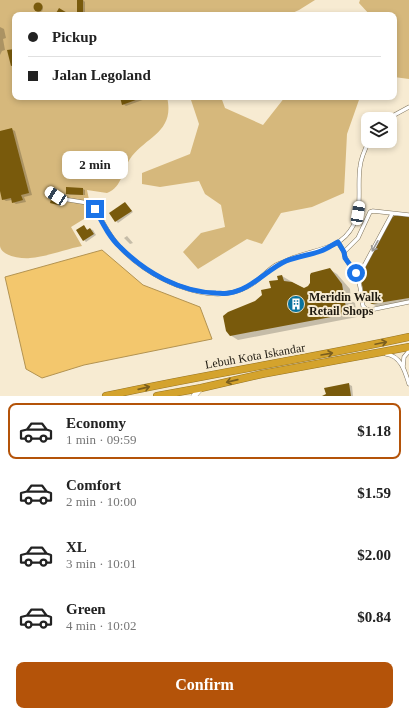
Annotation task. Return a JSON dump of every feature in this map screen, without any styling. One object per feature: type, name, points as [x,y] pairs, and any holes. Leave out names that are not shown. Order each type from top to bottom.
[{"type":"highway","name":"Lebuh Kota Iskandar","points":[[106,396],[153,385],[352,350],[409,337]]},
{"type":"highway","name":"Lebuh Kota Iskandar","points":[[157,396],[168,395],[262,374],[409,347]]},
{"type":"street","points":[[397,114],[409,107]]},
{"type":"street","points":[[49,191],[63,199],[88,203],[95,209],[105,228],[119,246],[135,261],[154,274],[192,291],[228,294],[247,287],[276,265],[295,257],[322,250],[346,236],[353,227],[358,213],[360,201],[360,166],[366,148]]},
{"type":"street","points":[[344,252],[358,238],[370,212],[373,211],[409,215]]},
{"type":"street","points":[[358,277],[392,214]]},
{"type":"street","points":[[353,227],[362,231]]},
{"type":"street","points":[[338,242],[344,252],[345,258],[358,277],[363,306],[366,309],[370,310],[409,302]]},
{"type":"street","points":[[403,367],[404,357],[409,351]]},
{"type":"street","points":[[381,353],[392,354],[397,358],[403,367],[409,384]]},
{"type":"street","points":[[194,396],[201,388]]},
{"type":"shaded area","points":[[0,0],[315,0],[295,12],[12,12],[12,100],[167,100],[168,108],[167,118],[164,125],[132,156],[116,187],[107,193],[87,190],[92,214],[71,227],[82,246],[43,256],[26,258],[12,256],[4,252],[0,246]]},
{"type":"shaded area","points":[[360,0],[409,0],[409,79],[397,77],[397,12],[367,12],[359,3]]},
{"type":"shaded area","points":[[191,100],[222,100],[225,108],[263,125],[283,100],[359,100],[347,134],[344,193],[312,207],[281,213],[262,244],[247,239],[198,269],[183,252],[201,233],[225,227],[221,205],[205,194],[199,181],[160,187],[142,184],[142,173],[190,154],[199,124]]},
{"type":"shaded area","points":[[102,250],[143,285],[200,307],[212,339],[84,365],[42,378],[26,369],[5,277]]},
{"type":"building","points":[[77,0],[83,0],[83,12],[77,12]]},
{"type":"building","points":[[38,2],[43,7],[38,12],[33,7]]},
{"type":"building","points":[[59,8],[66,12],[57,12]]},
{"type":"building","points":[[12,49],[12,66],[11,66],[7,50]]},
{"type":"building","points":[[121,100],[136,100],[122,105]]},
{"type":"building","points":[[12,128],[29,193],[21,195],[23,200],[12,203],[11,198],[2,200],[0,191],[0,131]]},
{"type":"building","points":[[66,187],[83,188],[83,195],[66,194]]},
{"type":"building","points":[[52,196],[60,199],[58,205],[50,203]]},
{"type":"building","points":[[125,202],[132,211],[115,222],[109,213]]},
{"type":"building","points":[[394,216],[409,216],[409,298],[372,304],[365,300],[360,275],[391,218]]},
{"type":"building","points":[[84,225],[87,230],[90,228],[94,234],[83,241],[76,230]]},
{"type":"building","name":"Meridin Walk Retail Shops","points":[[330,268],[342,284],[347,314],[230,336],[226,331],[223,316],[228,312],[255,301],[262,295],[261,290],[271,288],[269,281],[278,280],[277,276],[282,275],[284,281],[292,282],[304,288],[310,283],[311,273]]},
{"type":"building","points":[[349,383],[351,396],[322,396],[326,394],[324,388]]},
{"type":"place","name":"Meridin Walk Retail Shops","points":[[296,304]]},
{"type":"route","points":[[95,209],[105,228],[119,246],[135,261],[154,274],[192,291],[228,294],[247,287],[276,265],[295,257],[322,250],[338,242],[344,252],[345,258],[356,273]]}]
